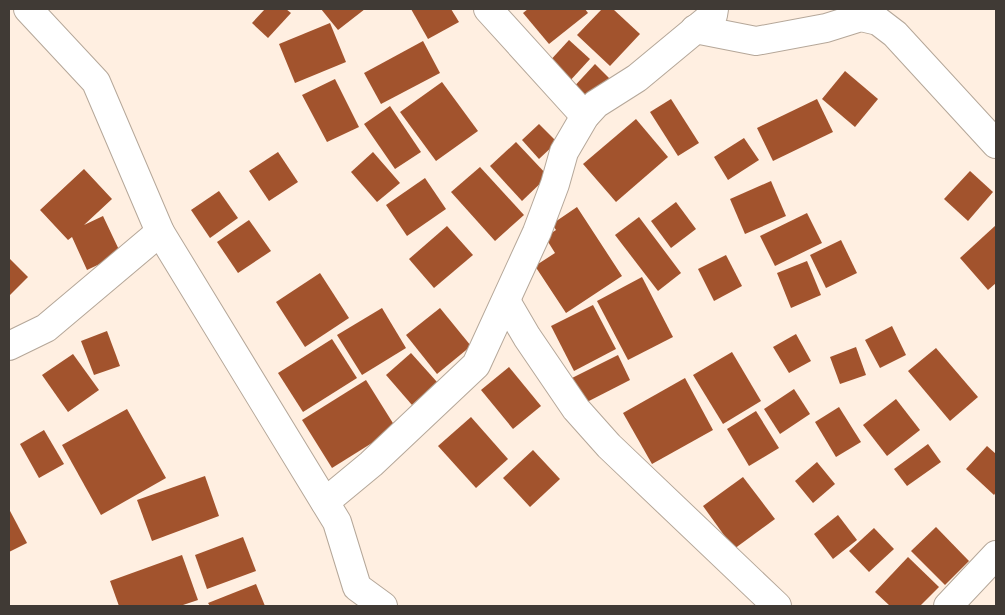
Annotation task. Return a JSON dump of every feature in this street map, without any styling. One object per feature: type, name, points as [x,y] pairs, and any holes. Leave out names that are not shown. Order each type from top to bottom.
[{"type":"street","points":[[28,9],[96,82],[160,232],[337,522],[356,597],[383,606]]},
{"type":"street","points":[[488,9],[584,116]]},
{"type":"street","points":[[324,502],[371,464],[476,365],[537,232],[555,184],[564,152],[584,116],[596,104],[637,78],[712,15],[714,9]]},
{"type":"street","points":[[695,29],[756,41],[826,28],[861,17],[878,21],[895,34],[996,144]]},
{"type":"street","points":[[9,346],[46,328],[160,232]]},
{"type":"street","points":[[506,302],[527,337],[576,409],[603,439],[777,606]]},
{"type":"street","points":[[948,606],[996,555]]},
{"type":"building","points":[[265,9],[286,9],[291,13],[268,38],[252,23]]},
{"type":"building","points":[[321,9],[365,9],[338,30]]},
{"type":"building","points":[[411,9],[451,9],[459,22],[428,39]]},
{"type":"building","points":[[528,9],[585,9],[588,13],[549,44],[523,13]]},
{"type":"building","points":[[602,9],[613,9],[640,34],[610,66],[577,35]]},
{"type":"building","points":[[330,23],[346,62],[295,83],[279,44]]},
{"type":"building","points":[[569,40],[590,59],[568,83],[547,64]]},
{"type":"building","points":[[423,41],[440,73],[381,104],[364,73]]},
{"type":"building","points":[[595,64],[612,81],[586,106],[570,91]]},
{"type":"building","points":[[845,71],[878,99],[855,127],[822,99]]},
{"type":"building","points":[[335,79],[359,127],[327,142],[302,95]]},
{"type":"building","points":[[442,82],[478,131],[436,161],[400,112]]},
{"type":"building","points":[[671,99],[699,143],[678,156],[650,112]]},
{"type":"building","points":[[817,99],[833,132],[773,161],[757,128]]},
{"type":"building","points":[[390,106],[421,152],[395,169],[364,124]]},
{"type":"building","points":[[636,119],[668,157],[616,202],[583,164]]},
{"type":"building","points":[[539,124],[557,142],[539,159],[522,140]]},
{"type":"building","points":[[744,138],[759,160],[728,180],[714,157]]},
{"type":"building","points":[[516,142],[548,176],[522,201],[490,166]]},
{"type":"building","points":[[278,152],[298,182],[269,201],[249,171]]},
{"type":"building","points":[[373,152],[400,183],[377,202],[351,172]]},
{"type":"building","points":[[480,167],[524,215],[495,241],[451,192]]},
{"type":"building","points":[[84,169],[112,199],[84,225],[103,216],[121,254],[87,270],[72,237],[68,240],[40,210]]},
{"type":"building","points":[[970,171],[993,192],[968,221],[944,199]]},
{"type":"building","points":[[425,178],[446,209],[407,236],[386,205]]},
{"type":"building","points":[[771,181],[786,216],[745,234],[730,199]]},
{"type":"building","points":[[219,191],[238,218],[210,238],[191,210]]},
{"type":"building","points":[[676,202],[696,229],[671,248],[651,221]]},
{"type":"building","points":[[577,207],[622,276],[566,313],[535,266],[555,253],[545,237],[556,230],[552,224]]},
{"type":"building","points":[[807,213],[822,243],[775,266],[760,236]]},
{"type":"building","points":[[639,217],[681,273],[658,291],[615,235]]},
{"type":"building","points":[[249,220],[271,251],[238,273],[217,242]]},
{"type":"building","points":[[996,225],[996,283],[988,290],[960,258]]},
{"type":"building","points":[[447,226],[473,255],[434,288],[409,259]]},
{"type":"building","points":[[841,240],[857,273],[826,288],[810,255]]},
{"type":"building","points":[[726,255],[742,286],[714,301],[698,269]]},
{"type":"building","points":[[9,258],[28,277],[9,296]]},
{"type":"building","points":[[807,261],[821,295],[791,308],[777,273]]},
{"type":"building","points":[[320,273],[349,318],[305,347],[276,302]]},
{"type":"building","points":[[642,277],[673,337],[628,360],[597,301]]},
{"type":"building","points":[[593,305],[616,349],[574,371],[551,326]]},
{"type":"building","points":[[382,308],[406,348],[362,375],[337,335]]},
{"type":"building","points":[[440,308],[471,346],[437,374],[406,335]]},
{"type":"building","points":[[892,326],[906,355],[880,368],[865,340]]},
{"type":"building","points":[[107,331],[120,366],[94,375],[81,341]]},
{"type":"building","points":[[796,334],[811,361],[789,373],[773,347]]},
{"type":"building","points":[[332,339],[357,378],[303,412],[278,373]]},
{"type":"building","points":[[856,347],[866,375],[840,384],[830,357]]},
{"type":"building","points":[[936,348],[978,397],[950,421],[908,371]]},
{"type":"building","points":[[732,352],[761,401],[723,424],[693,375]]},
{"type":"building","points":[[411,353],[437,382],[412,405],[386,375]]},
{"type":"building","points":[[73,354],[99,390],[68,412],[42,375]]},
{"type":"building","points":[[618,355],[630,380],[585,403],[572,378]]},
{"type":"building","points":[[509,367],[541,406],[513,429],[481,390]]},
{"type":"building","points":[[685,378],[713,430],[652,464],[623,413]]},
{"type":"building","points":[[366,380],[396,428],[332,468],[302,420]]},
{"type":"building","points":[[794,389],[810,414],[780,434],[764,409]]},
{"type":"building","points":[[896,399],[920,430],[887,456],[863,425]]},
{"type":"building","points":[[839,407],[861,442],[836,457],[815,422]]},
{"type":"building","points":[[127,409],[166,478],[101,515],[62,445]]},
{"type":"building","points":[[756,411],[779,448],[749,466],[727,429]]},
{"type":"building","points":[[471,417],[508,459],[476,488],[438,446]]},
{"type":"building","points":[[44,430],[64,464],[39,478],[20,444]]},
{"type":"building","points":[[928,444],[941,462],[907,486],[894,469]]},
{"type":"building","points":[[987,446],[996,454],[996,492],[994,495],[966,469]]},
{"type":"building","points":[[533,450],[560,479],[530,507],[503,478]]},
{"type":"building","points":[[817,462],[835,484],[813,503],[795,481]]},
{"type":"building","points":[[205,476],[219,516],[152,541],[137,500]]},
{"type":"building","points":[[743,477],[775,519],[734,549],[703,506]]},
{"type":"building","points":[[9,509],[27,543],[9,552]]},
{"type":"building","points":[[838,515],[857,540],[833,559],[814,534]]},
{"type":"building","points":[[936,527],[969,561],[945,585],[911,551]]},
{"type":"building","points":[[874,528],[894,549],[869,572],[849,551]]},
{"type":"building","points":[[243,537],[256,571],[207,589],[195,555]]},
{"type":"building","points":[[182,555],[198,600],[180,606],[119,606],[110,581]]},
{"type":"building","points":[[908,557],[939,587],[920,606],[890,606],[875,592]]},
{"type":"building","points":[[256,584],[265,606],[210,606],[208,603]]}]
